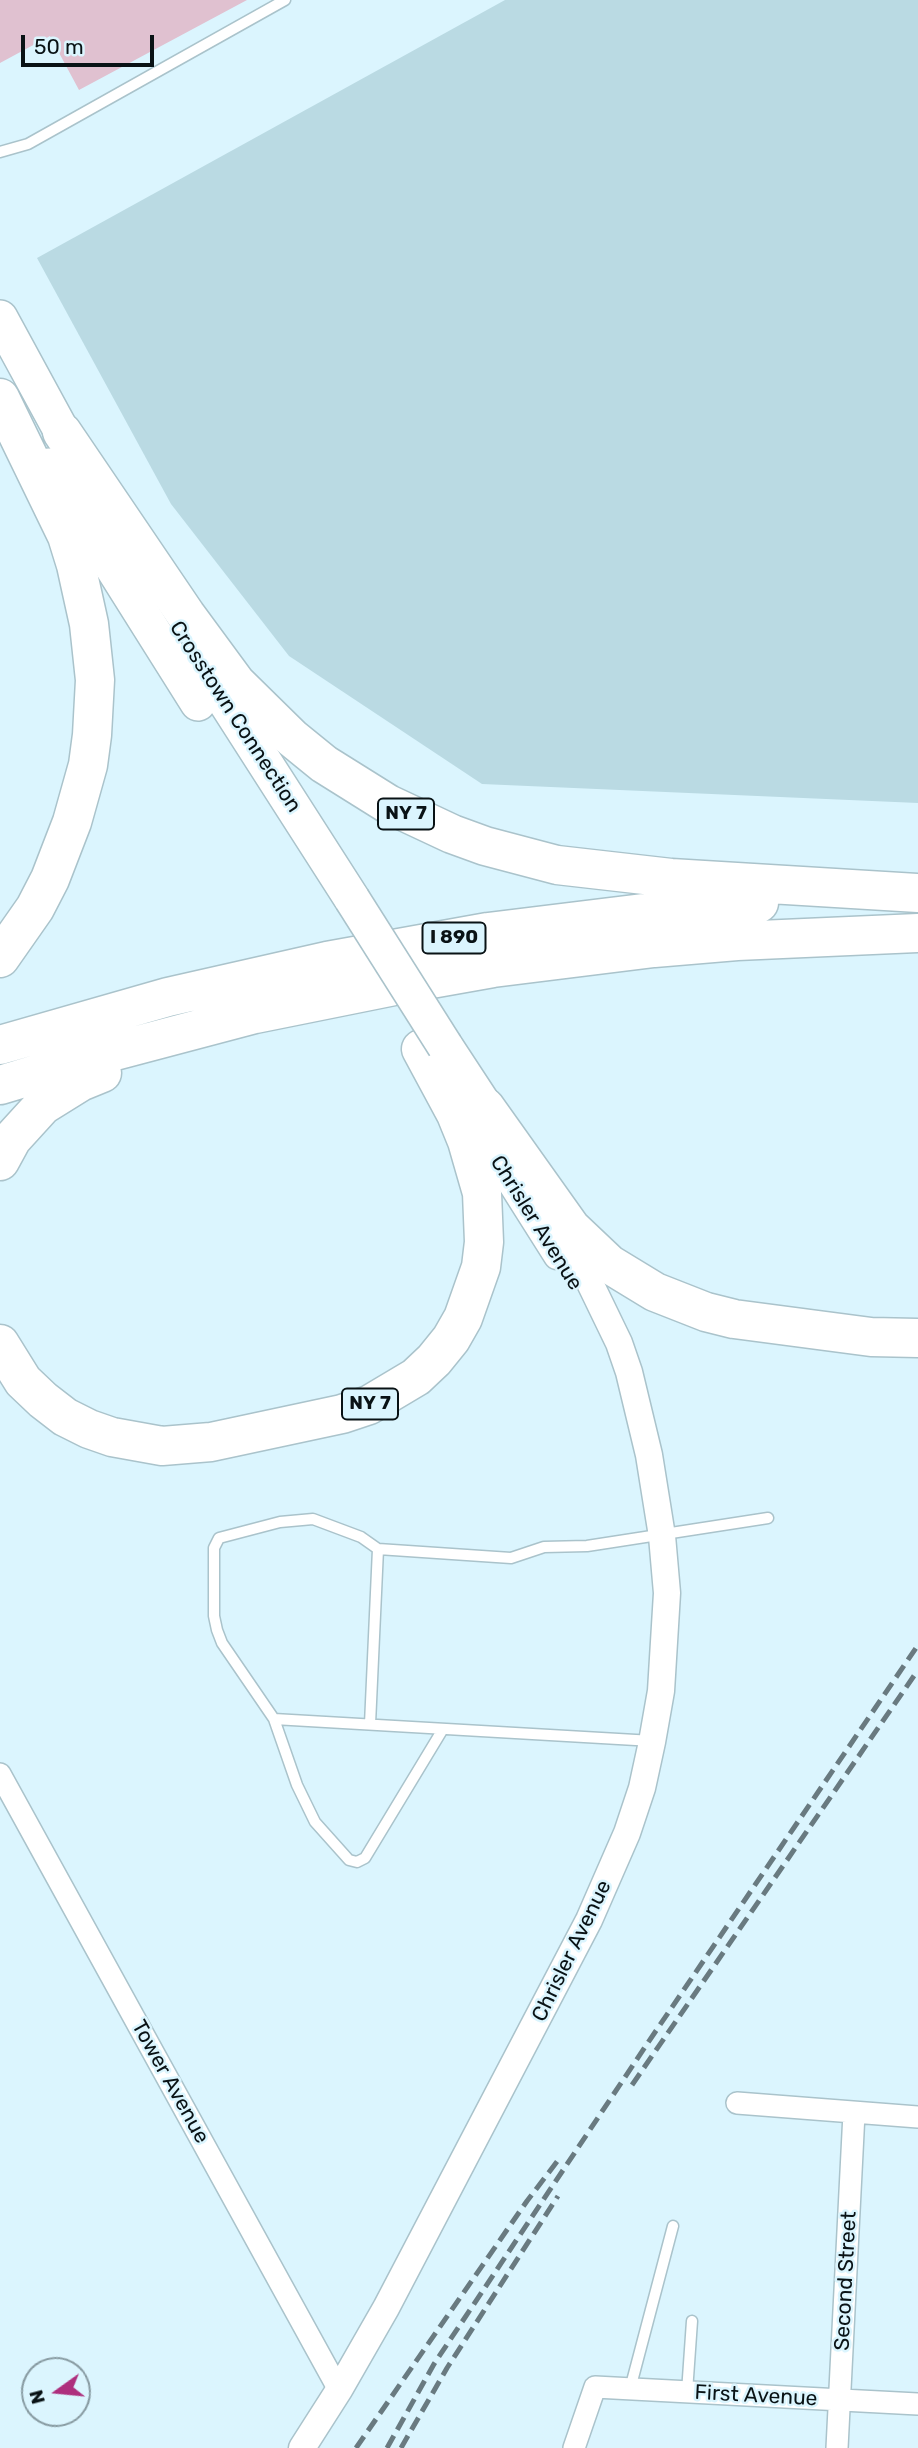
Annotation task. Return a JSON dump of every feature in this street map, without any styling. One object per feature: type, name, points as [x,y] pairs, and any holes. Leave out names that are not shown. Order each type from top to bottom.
[{"type":"highway","name":"Crosstown Connection","points":[[0,318],[62,432],[340,901],[433,1047],[485,1107]]},
{"type":"highway","name":"Crosstown Connection","points":[[0,385],[135,604],[340,901]]},
{"type":"highway","points":[[0,398],[67,536],[89,624],[95,680],[88,765],[72,822],[50,879],[35,908],[0,958]]},
{"type":"highway","name":"NY 7","points":[[62,432],[186,615],[236,683],[292,738],[324,764],[388,804],[418,820],[474,842],[557,865],[671,878],[918,894]]},
{"type":"highway","name":"I 890","points":[[0,1045],[247,977],[488,932],[650,912],[918,894]]},
{"type":"highway","name":"I 890","points":[[0,1085],[113,1051],[254,1014],[494,968],[654,948],[737,941],[918,933]]},
{"type":"highway","points":[[737,941],[918,954]]},
{"type":"highway","points":[[0,1161],[27,1120],[61,1092],[80,1082],[254,1014]]},
{"type":"highway","name":"NY 7","points":[[0,1345],[23,1381],[65,1417],[112,1437],[162,1446],[211,1442],[342,1414],[369,1405],[416,1377],[434,1360],[464,1318],[481,1267],[484,1242],[482,1193],[470,1150],[433,1047]]},
{"type":"highway","points":[[485,1107],[571,1228],[609,1264],[655,1292],[679,1303],[734,1319],[871,1337],[918,1338]]},
{"type":"street","name":"Chrisler Avenue","points":[[433,1047],[471,1120],[611,1346],[638,1405]]},
{"type":"street","name":"Chrisler Avenue","points":[[302,2448],[386,2308],[599,1899],[627,1833],[642,1788],[661,1691],[667,1593],[662,1536],[649,1454],[629,1372],[606,1312],[485,1107]]},
{"type":"street","name":"Tower Avenue","points":[[0,1774],[339,2390]]},
{"type":"street","points":[[737,2103],[918,2117]]},
{"type":"street","name":"Second Street","points":[[837,2448],[854,2113]]},
{"type":"street","name":"First Avenue","points":[[574,2448],[595,2387],[918,2404]]},
{"type":"lane","points":[[0,152],[28,144],[285,0]]},
{"type":"lane","points":[[443,1729],[365,1858],[357,1862],[349,1860],[315,1822],[297,1785],[274,1718],[222,1643],[214,1616],[214,1548],[219,1538],[280,1522],[313,1519],[361,1537],[378,1549],[511,1558],[544,1547],[587,1546],[768,1518]]},
{"type":"lane","points":[[370,1724],[378,1549]]},
{"type":"lane","points":[[274,1718],[653,1741]]},
{"type":"lane","points":[[630,2389],[673,2226]]},
{"type":"lane","points":[[687,2392],[692,2321]]},
{"type":"shaded area","points":[[505,0],[918,0],[918,803],[482,784],[289,656],[171,504],[37,258]]},
{"type":"building","points":[[0,0],[247,0],[79,90],[50,36],[0,63]]},
{"type":"railway","points":[[387,2448],[434,2364],[918,1645]]},
{"type":"railway","points":[[632,2085],[918,1670]]},
{"type":"railway","points":[[356,2448],[559,2159]]},
{"type":"railway","points":[[401,2448],[447,2368],[558,2196]]}]
